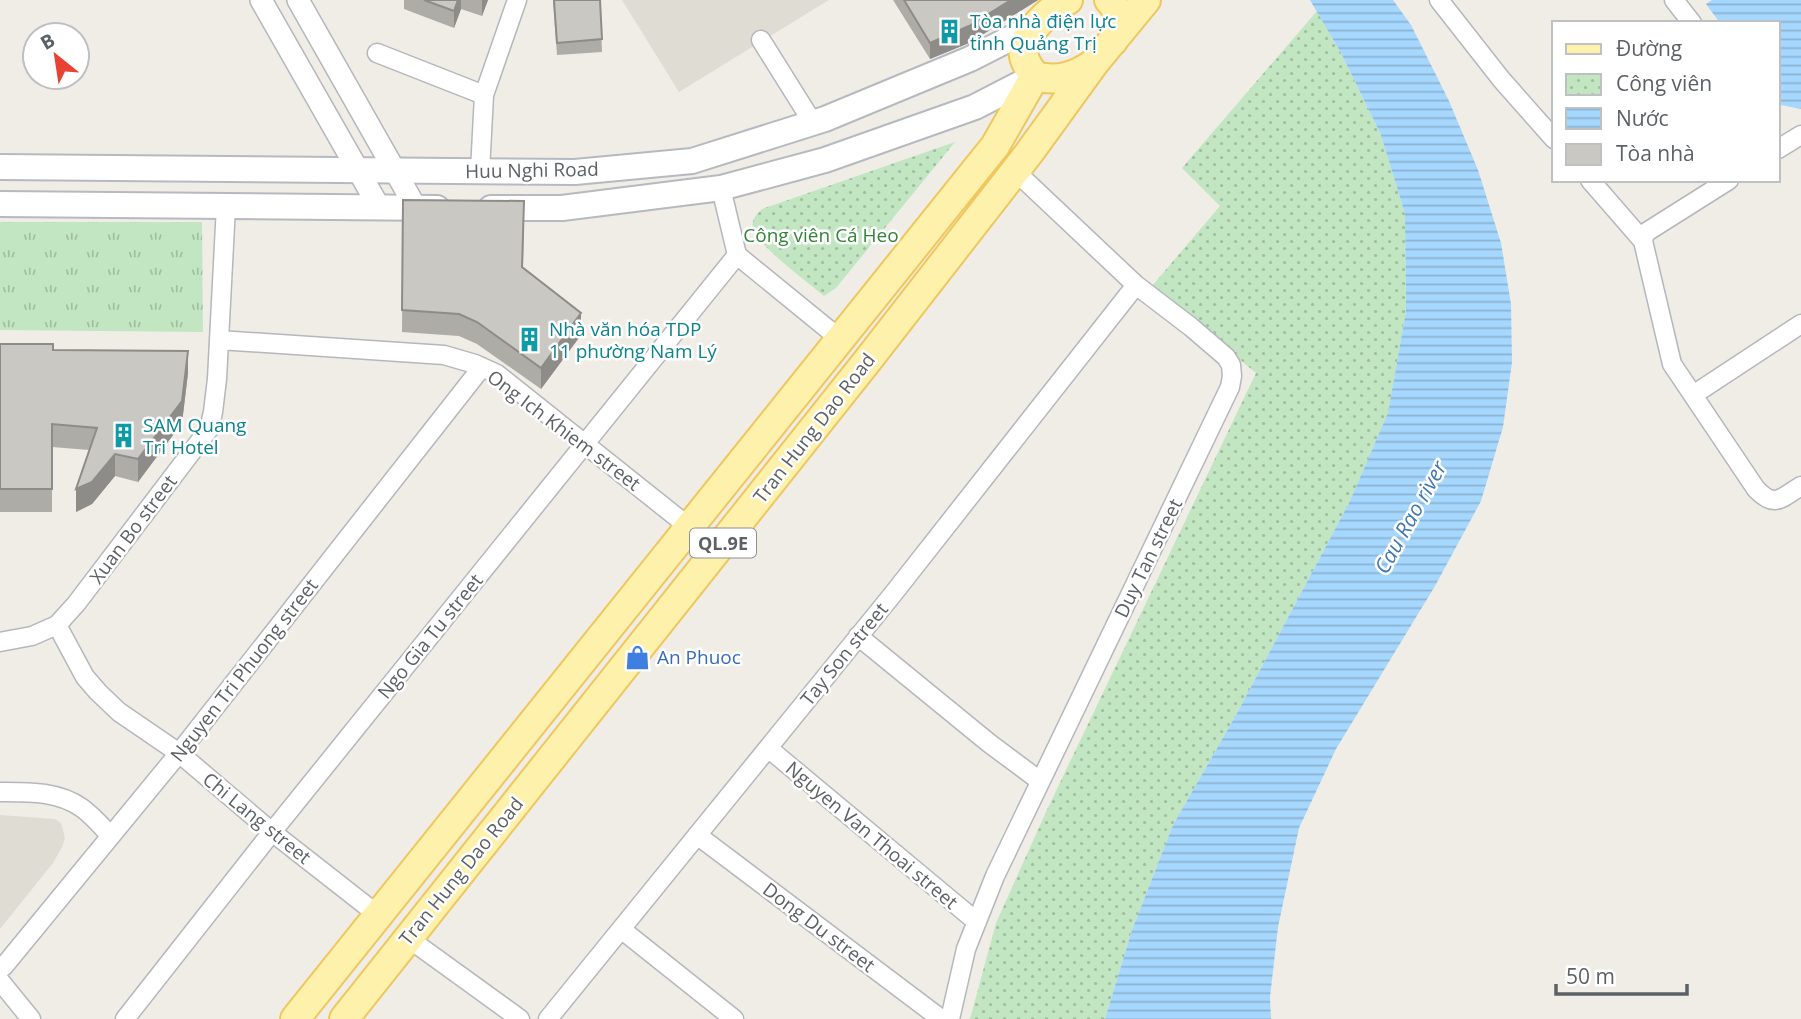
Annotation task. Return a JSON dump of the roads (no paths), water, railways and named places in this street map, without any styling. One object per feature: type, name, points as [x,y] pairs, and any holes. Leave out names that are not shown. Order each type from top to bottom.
[{"type":"main road","points":[[1035,76],[1024,61],[1023,52],[1029,35],[1055,7],[1068,0]]},
{"type":"main road","points":[[1109,0],[1119,16],[1119,27],[1113,41]]},
{"type":"main road","name":"Tran Hung Dao Road","points":[[344,1019],[868,360],[1015,171],[1095,62],[1146,0]]},
{"type":"main road","name":"Huu Nghi Road","points":[[0,167],[575,172],[692,161],[813,123],[970,59],[1037,25]]},
{"type":"main road","name":"Tran Hung Dao Road","points":[[295,1019],[995,146],[1035,76],[1047,80],[1073,76],[1095,62]]},
{"type":"main road","name":"Huu Nghi Road","points":[[0,204],[562,208],[721,188],[825,160],[975,107],[1035,76]]},
{"type":"main road","points":[[840,339],[868,360]]},
{"type":"main road","points":[[378,915],[408,938]]},
{"type":"street","points":[[261,0],[379,207]]},
{"type":"street","points":[[298,0],[416,208]]},
{"type":"street","points":[[480,171],[484,95],[517,0]]},
{"type":"street","points":[[1439,0],[1501,79],[1552,137]]},
{"type":"street","points":[[1674,0],[1690,21]]},
{"type":"street","points":[[761,40],[813,123]]},
{"type":"street","points":[[377,53],[484,95]]},
{"type":"street","points":[[1780,143],[1801,135]]},
{"type":"street","name":"Duy Tan street","points":[[950,1019],[966,949],[1008,845],[1230,387],[1232,376],[1231,365],[1217,349],[1136,285],[1015,171]]},
{"type":"street","points":[[1592,182],[1643,241]]},
{"type":"street","points":[[1726,182],[1645,233],[1643,241],[1672,364],[1756,489],[1765,498],[1774,501],[1781,499],[1801,486]]},
{"type":"street","points":[[721,188],[737,255],[840,339]]},
{"type":"street","name":"Xuan Bo street","points":[[0,642],[32,636],[57,625],[76,604],[209,429],[216,390],[226,206]]},
{"type":"street","name":"Ngo Gia Tu street","points":[[125,1019],[272,832],[737,255]]},
{"type":"street","name":"Tay Son street","points":[[548,1019],[858,636],[1136,285]]},
{"type":"street","points":[[1693,395],[1801,324]]},
{"type":"street","name":"Ong Ich Khiem street","points":[[219,340],[444,355],[482,367],[497,374],[689,527]]},
{"type":"street","name":"Nguyen Tri Phuong street","points":[[0,969],[178,753],[482,367]]},
{"type":"street","name":"Chi Lang street","points":[[57,625],[85,677],[98,692],[127,718],[178,753],[272,832],[378,915]]},
{"type":"street","points":[[858,636],[1040,781]]},
{"type":"street","name":"Nguyen Van Thoai street","points":[[768,748],[977,922]]},
{"type":"street","points":[[0,792],[54,795],[68,800],[83,808],[111,836]]},
{"type":"street","name":"Dong Du street","points":[[697,835],[942,1019]]},
{"type":"street","points":[[621,929],[734,1019]]},
{"type":"street","points":[[408,938],[520,1019]]},
{"type":"street","points":[[0,981],[31,1019]]},
{"type":"water","name":"Cau Rao river","points":[[1310,0],[1393,0],[1411,25],[1449,101],[1478,170],[1501,243],[1511,304],[1512,362],[1503,427],[1481,501],[1435,586],[1336,749],[1299,828],[1278,927],[1270,997],[1271,1019],[1105,1019],[1132,930],[1173,825],[1236,715],[1349,503],[1388,413],[1406,311],[1405,214],[1381,135],[1341,53]]},
{"type":"water","points":[[1712,0],[1801,0],[1801,109],[1780,104],[1780,21],[1719,21],[1706,4]]},
{"type":"place","name":"Tòa nhà điện lực tỉnh Quảng Trị","points":[[950,32]]},
{"type":"place","name":"Nhà văn hóa TDP 11 phường Nam Lý","points":[[529,340]]},
{"type":"place","name":"SAM Quang Tri Hotel","points":[[123,436]]},
{"type":"place","name":"An Phuoc","points":[[637,657]]},
{"type":"park label","name":"Công viên Cá Heo","points":[[821,235]]}]
